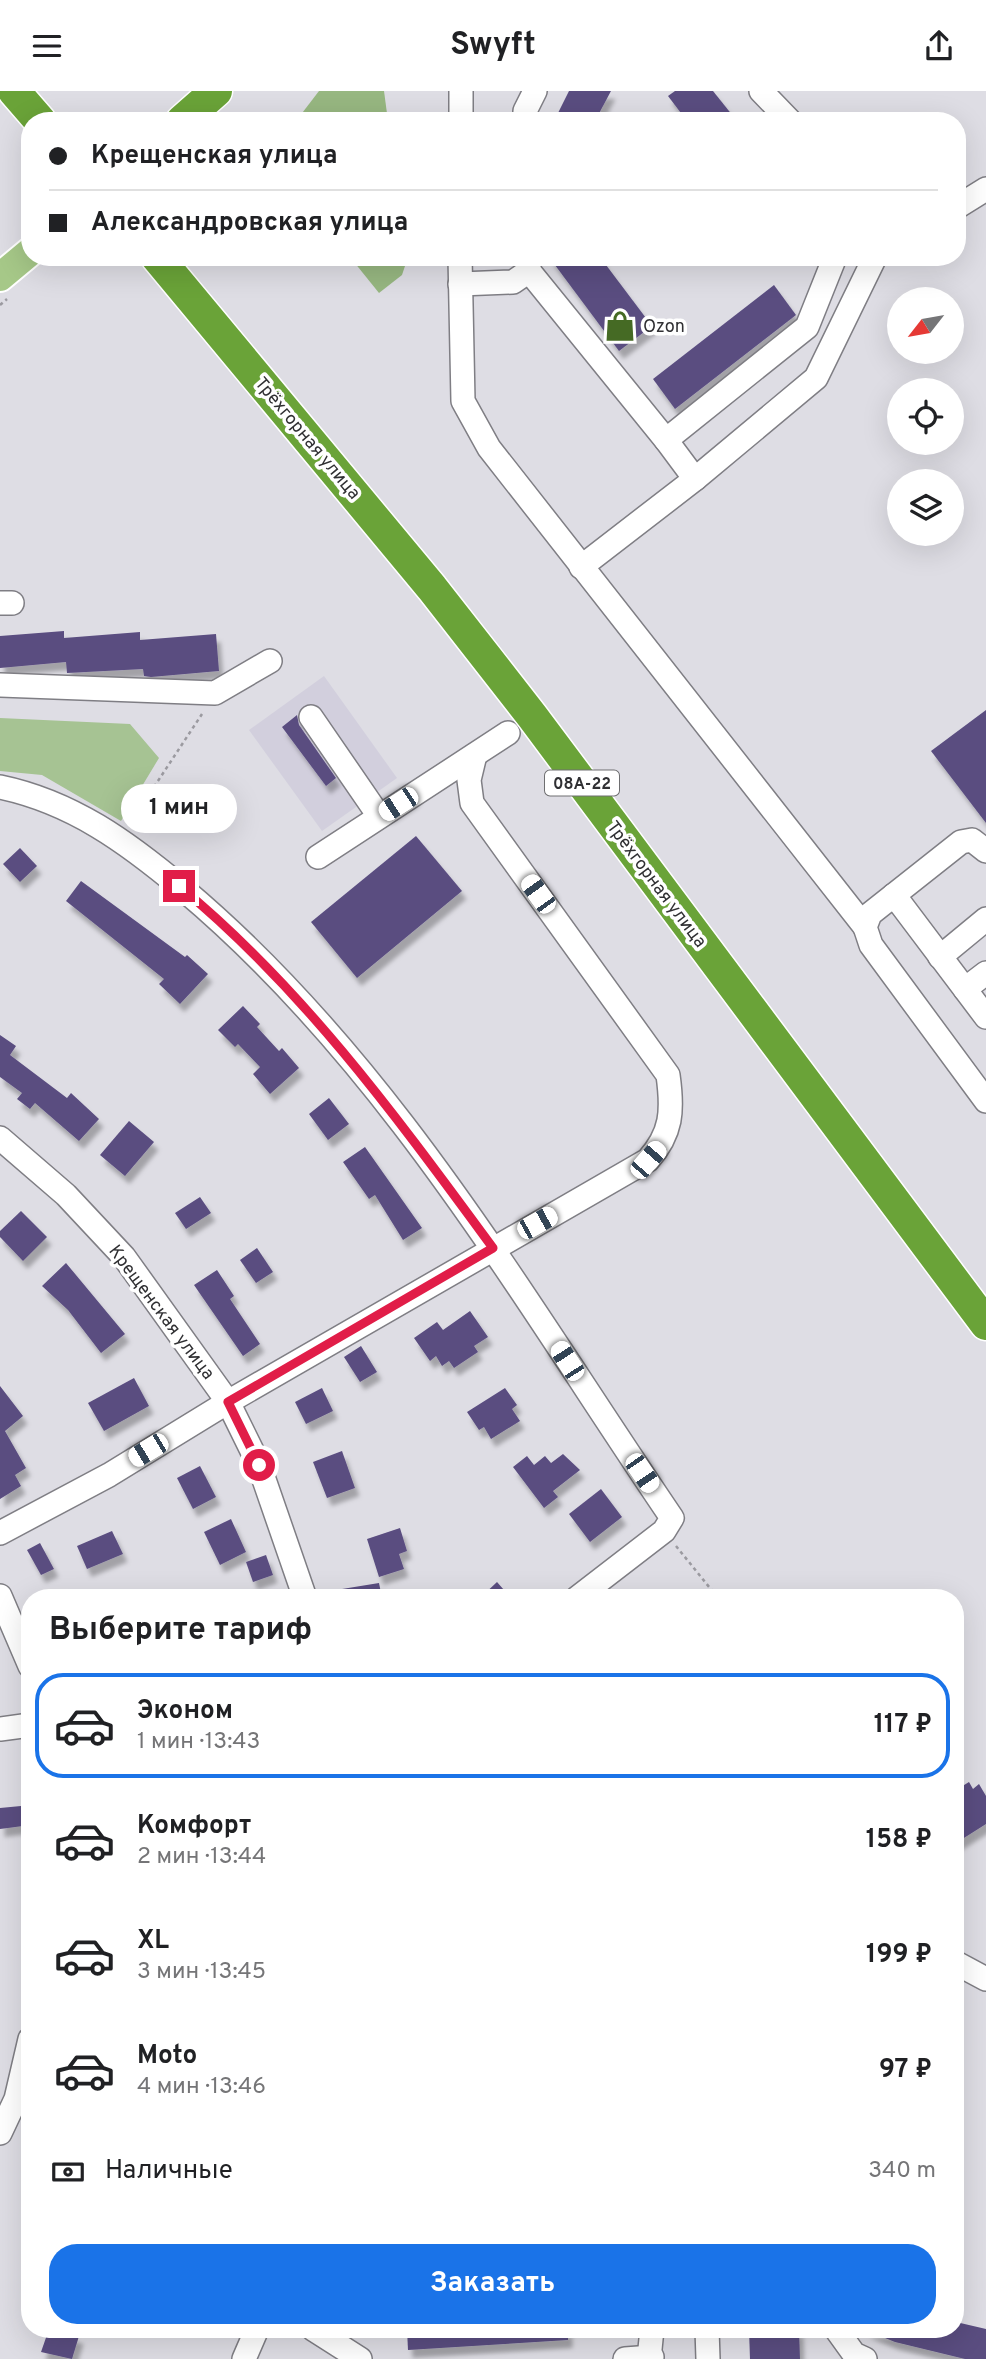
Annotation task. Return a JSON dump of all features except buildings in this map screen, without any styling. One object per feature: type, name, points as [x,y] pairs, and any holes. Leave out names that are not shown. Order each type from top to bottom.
[{"type":"highway","points":[[14,91],[32,112]]},
{"type":"highway","points":[[192,112],[216,91]]},
{"type":"highway","name":"Трёхгорная улица","points":[[165,266],[388,535],[524,705],[986,1324]]},
{"type":"main road","points":[[0,277],[21,260]]},
{"type":"street","points":[[461,91],[461,112]]},
{"type":"street","points":[[525,112],[536,91]]},
{"type":"street","points":[[761,91],[781,112]]},
{"type":"street","points":[[966,201],[986,189]]},
{"type":"street","points":[[460,266],[463,401],[489,448],[865,927],[872,945],[986,1101]]},
{"type":"street","points":[[460,284],[513,282],[527,266]]},
{"type":"street","points":[[531,266],[695,479]]},
{"type":"street","points":[[666,440],[807,327],[831,266]]},
{"type":"street","points":[[581,567],[695,479],[816,378],[871,266]]},
{"type":"street","points":[[0,685],[215,693],[270,661]]},
{"type":"street","points":[[311,717],[379,816]]},
{"type":"street","points":[[318,857],[508,733]]},
{"type":"street","points":[[0,1533],[109,1475],[228,1402],[648,1160],[665,1142],[671,1098],[668,1075],[472,803],[469,780],[475,755]]},
{"type":"street","points":[[0,787],[50,800],[120,839],[212,913],[341,1048],[404,1127],[493,1248],[668,1524],[588,1589]]},
{"type":"street","points":[[865,927],[870,914],[961,842],[972,840],[986,852]]},
{"type":"street","points":[[894,895],[986,1017]]},
{"type":"street","points":[[940,957],[986,919]]},
{"type":"street","points":[[965,989],[986,973]]},
{"type":"street","name":"Крещенская улица","points":[[0,1138],[66,1195],[124,1257],[228,1402],[259,1465],[291,1550],[302,1589]]},
{"type":"street","points":[[0,1596],[21,1645]]},
{"type":"street","points":[[0,1728],[21,1726]]},
{"type":"street","points":[[964,1967],[986,1979]]},
{"type":"street","points":[[0,2133],[16,2099],[21,2078]]},
{"type":"street","points":[[244,2359],[253,2338]]},
{"type":"street","points":[[327,2338],[360,2359]]},
{"type":"street","points":[[625,2359],[651,2358],[652,2338]]},
{"type":"street","points":[[707,2338],[708,2359]]},
{"type":"street","points":[[842,2338],[854,2354],[865,2359]]},
{"type":"path","points":[[120,839],[215,693]]},
{"type":"path","points":[[668,1524],[712,1589]]},
{"type":"shaded area","points":[[324,676],[397,778],[322,831],[249,730]]},
{"type":"green space","points":[[319,91],[384,91],[387,112],[303,112]]},
{"type":"green space","points":[[357,266],[405,266],[402,275],[379,293]]},
{"type":"green space","points":[[0,718],[130,724],[159,758],[121,821],[42,775],[0,771]]},
{"type":"place","name":"Ozon","points":[[620,326]]},
{"type":"route","points":[[179,886],[212,913],[280,980],[341,1048],[404,1127],[493,1248],[228,1402],[259,1465]]}]
